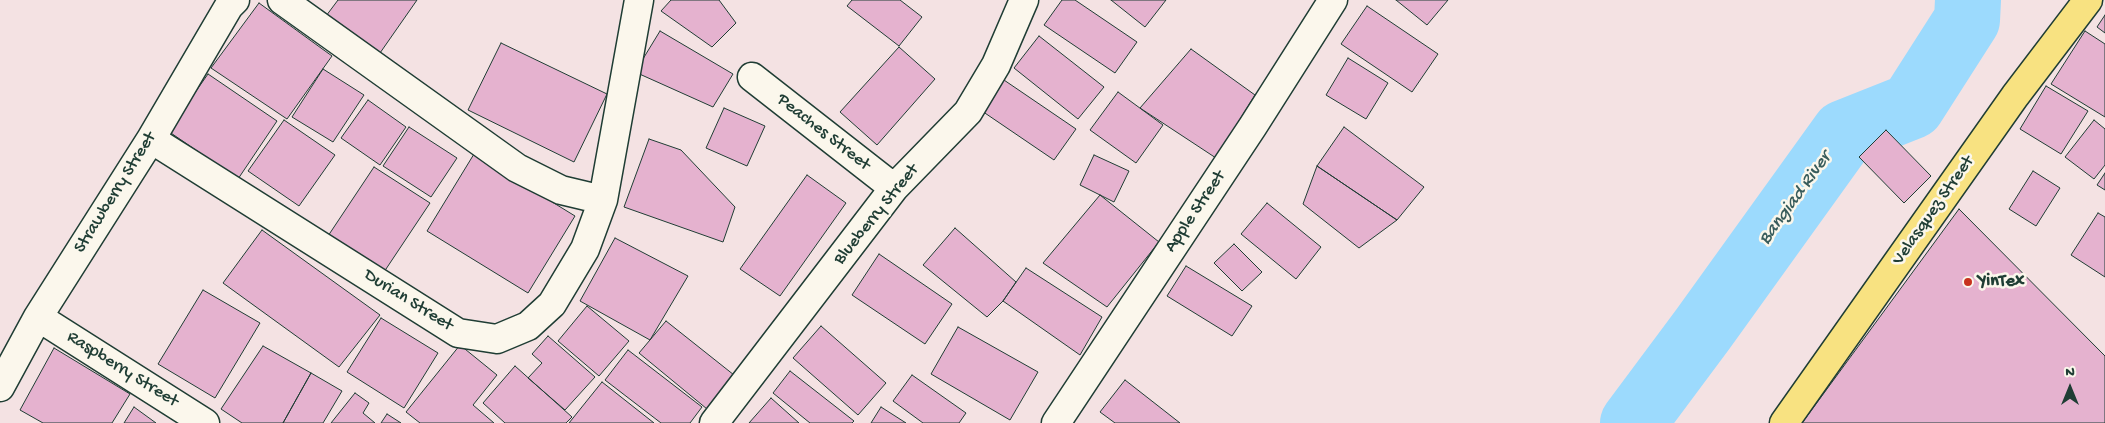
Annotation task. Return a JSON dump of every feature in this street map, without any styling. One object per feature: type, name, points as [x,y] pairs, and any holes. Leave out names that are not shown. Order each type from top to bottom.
[{"type":"main road","name":"Velasquez Street","points":[[1784,423],[2015,96],[2088,0]]},
{"type":"street","name":"Strawberry Street","points":[[0,387],[38,317],[151,139],[229,6],[235,0]]},
{"type":"street","points":[[282,0],[517,168],[561,190],[603,200]]},
{"type":"street","name":"Durian Street","points":[[151,139],[458,333],[497,339],[528,326],[552,304],[585,249],[603,200],[639,0]]},
{"type":"street","name":"Blueberry Street","points":[[714,423],[894,188],[968,112],[996,65],[1024,0]]},
{"type":"street","name":"Apple Street","points":[[1056,423],[1248,134],[1333,0]]},
{"type":"street","name":"Peaches Street","points":[[752,77],[894,188]]},
{"type":"street","name":"Raspberry Street","points":[[38,317],[205,423]]},
{"type":"building","points":[[338,0],[417,0],[380,53],[326,16]]},
{"type":"building","points":[[671,0],[719,0],[736,23],[712,47],[661,11]]},
{"type":"building","points":[[852,0],[900,0],[922,17],[899,46],[847,6]]},
{"type":"building","points":[[1062,0],[1075,0],[1137,42],[1115,73],[1044,25]]},
{"type":"building","points":[[1111,0],[1166,0],[1145,27]]},
{"type":"building","points":[[1396,0],[1448,0],[1427,25]]},
{"type":"building","points":[[259,3],[332,56],[287,119],[211,68]]},
{"type":"building","points":[[1367,6],[1438,54],[1412,92],[1341,44]]},
{"type":"building","points":[[2105,15],[2105,33],[2097,27]]},
{"type":"building","points":[[660,31],[733,74],[713,107],[635,72]]},
{"type":"building","points":[[2085,31],[2105,44],[2105,117],[2051,84]]},
{"type":"building","points":[[1039,36],[1104,87],[1078,119],[1014,68]]},
{"type":"building","points":[[501,43],[607,94],[574,162],[468,110]]},
{"type":"building","points":[[899,47],[935,79],[877,145],[840,112]]},
{"type":"building","points":[[1191,49],[1255,95],[1216,158],[1140,108]]},
{"type":"building","points":[[1348,58],[1388,83],[1366,119],[1326,95]]},
{"type":"building","points":[[323,69],[364,95],[333,142],[292,117]]},
{"type":"building","points":[[208,74],[277,121],[238,179],[168,131]]},
{"type":"building","points":[[1001,78],[1076,129],[1054,160],[979,109]]},
{"type":"building","points":[[2046,86],[2088,111],[2061,154],[2020,129]]},
{"type":"building","points":[[1118,92],[1163,125],[1136,163],[1090,130]]},
{"type":"building","points":[[368,100],[406,127],[380,165],[341,138]]},
{"type":"building","points":[[724,108],[765,126],[747,166],[706,148]]},
{"type":"building","points":[[284,120],[335,155],[299,206],[248,171]]},
{"type":"building","points":[[2094,120],[2105,129],[2105,165],[2094,179],[2065,157]]},
{"type":"building","points":[[409,127],[457,158],[431,197],[383,166]]},
{"type":"building","points":[[1344,127],[1424,187],[1397,220],[1317,166]]},
{"type":"building","points":[[1886,130],[1931,176],[1904,203],[1859,157]]},
{"type":"building","points":[[649,139],[681,150],[735,207],[723,242],[624,207]]},
{"type":"building","points":[[474,154],[575,216],[528,293],[427,231]]},
{"type":"building","points":[[1094,155],[1129,171],[1114,202],[1080,185]]},
{"type":"building","points":[[1317,166],[1397,220],[1359,248],[1303,204]]},
{"type":"building","points":[[374,167],[430,203],[382,275],[326,239]]},
{"type":"building","points":[[2033,171],[2060,188],[2036,226],[2009,209]]},
{"type":"building","points":[[2105,173],[2105,190],[2097,185]]},
{"type":"building","points":[[807,175],[846,203],[780,296],[740,269]]},
{"type":"building","points":[[1100,195],[1159,242],[1107,307],[1043,263]]},
{"type":"building","points":[[1267,203],[1321,247],[1296,279],[1241,234]]},
{"type":"building","name":"YinTex","points":[[1959,209],[2105,356],[2105,423],[1802,423]]},
{"type":"building","points":[[2098,213],[2105,217],[2105,277],[2071,255]]},
{"type":"building","points":[[955,228],[1016,282],[1003,301],[987,317],[923,265]]},
{"type":"building","points":[[262,230],[380,315],[339,367],[223,283]]},
{"type":"building","points":[[615,238],[688,276],[650,340],[580,301]]},
{"type":"building","points":[[1234,244],[1262,272],[1242,291],[1214,263]]},
{"type":"building","points":[[879,254],[952,304],[925,344],[852,295]]},
{"type":"building","points":[[1186,266],[1252,306],[1232,336],[1167,296]]},
{"type":"building","points":[[1026,268],[1102,317],[1080,355],[1003,301]]},
{"type":"building","points":[[203,290],[260,323],[215,398],[158,364]]},
{"type":"building","points":[[587,306],[629,341],[599,376],[558,341]]},
{"type":"building","points":[[381,318],[438,353],[404,408],[347,372]]},
{"type":"building","points":[[666,321],[734,375],[707,409],[639,353]]},
{"type":"building","points":[[821,326],[886,383],[858,415],[793,358]]},
{"type":"building","points":[[958,327],[1038,372],[1010,420],[931,374]]},
{"type":"building","points":[[548,336],[595,377],[565,410],[528,378],[542,363],[532,354]]},
{"type":"building","points":[[460,345],[497,375],[473,405],[494,423],[420,423],[406,412]]},
{"type":"building","points":[[263,346],[311,373],[283,423],[242,423],[221,409]]},
{"type":"building","points":[[54,348],[130,394],[112,423],[43,423],[20,410]]},
{"type":"building","points":[[628,350],[702,407],[690,423],[661,423],[605,380]]},
{"type":"building","points":[[515,366],[572,417],[566,423],[505,423],[483,403]]},
{"type":"building","points":[[790,371],[854,421],[852,423],[810,423],[773,393]]},
{"type":"building","points":[[311,373],[342,391],[323,423],[283,423]]},
{"type":"building","points":[[912,375],[966,413],[959,423],[923,423],[893,401]]},
{"type":"building","points":[[1125,380],[1180,423],[1115,423],[1100,412]]},
{"type":"building","points":[[602,382],[654,423],[569,423]]},
{"type":"building","points":[[355,393],[369,403],[363,413],[375,423],[331,423]]},
{"type":"building","points":[[771,398],[799,423],[749,423]]},
{"type":"building","points":[[134,407],[156,423],[124,423]]},
{"type":"building","points":[[881,407],[906,423],[871,423]]},
{"type":"building","points":[[387,414],[401,423],[381,423]]},
{"type":"waterway","name":"Bangiad River","points":[[1633,423],[1844,133],[1912,106],[1967,20],[1968,0]]},
{"type":"place","name":"YinTex","points":[[1968,282]]}]
